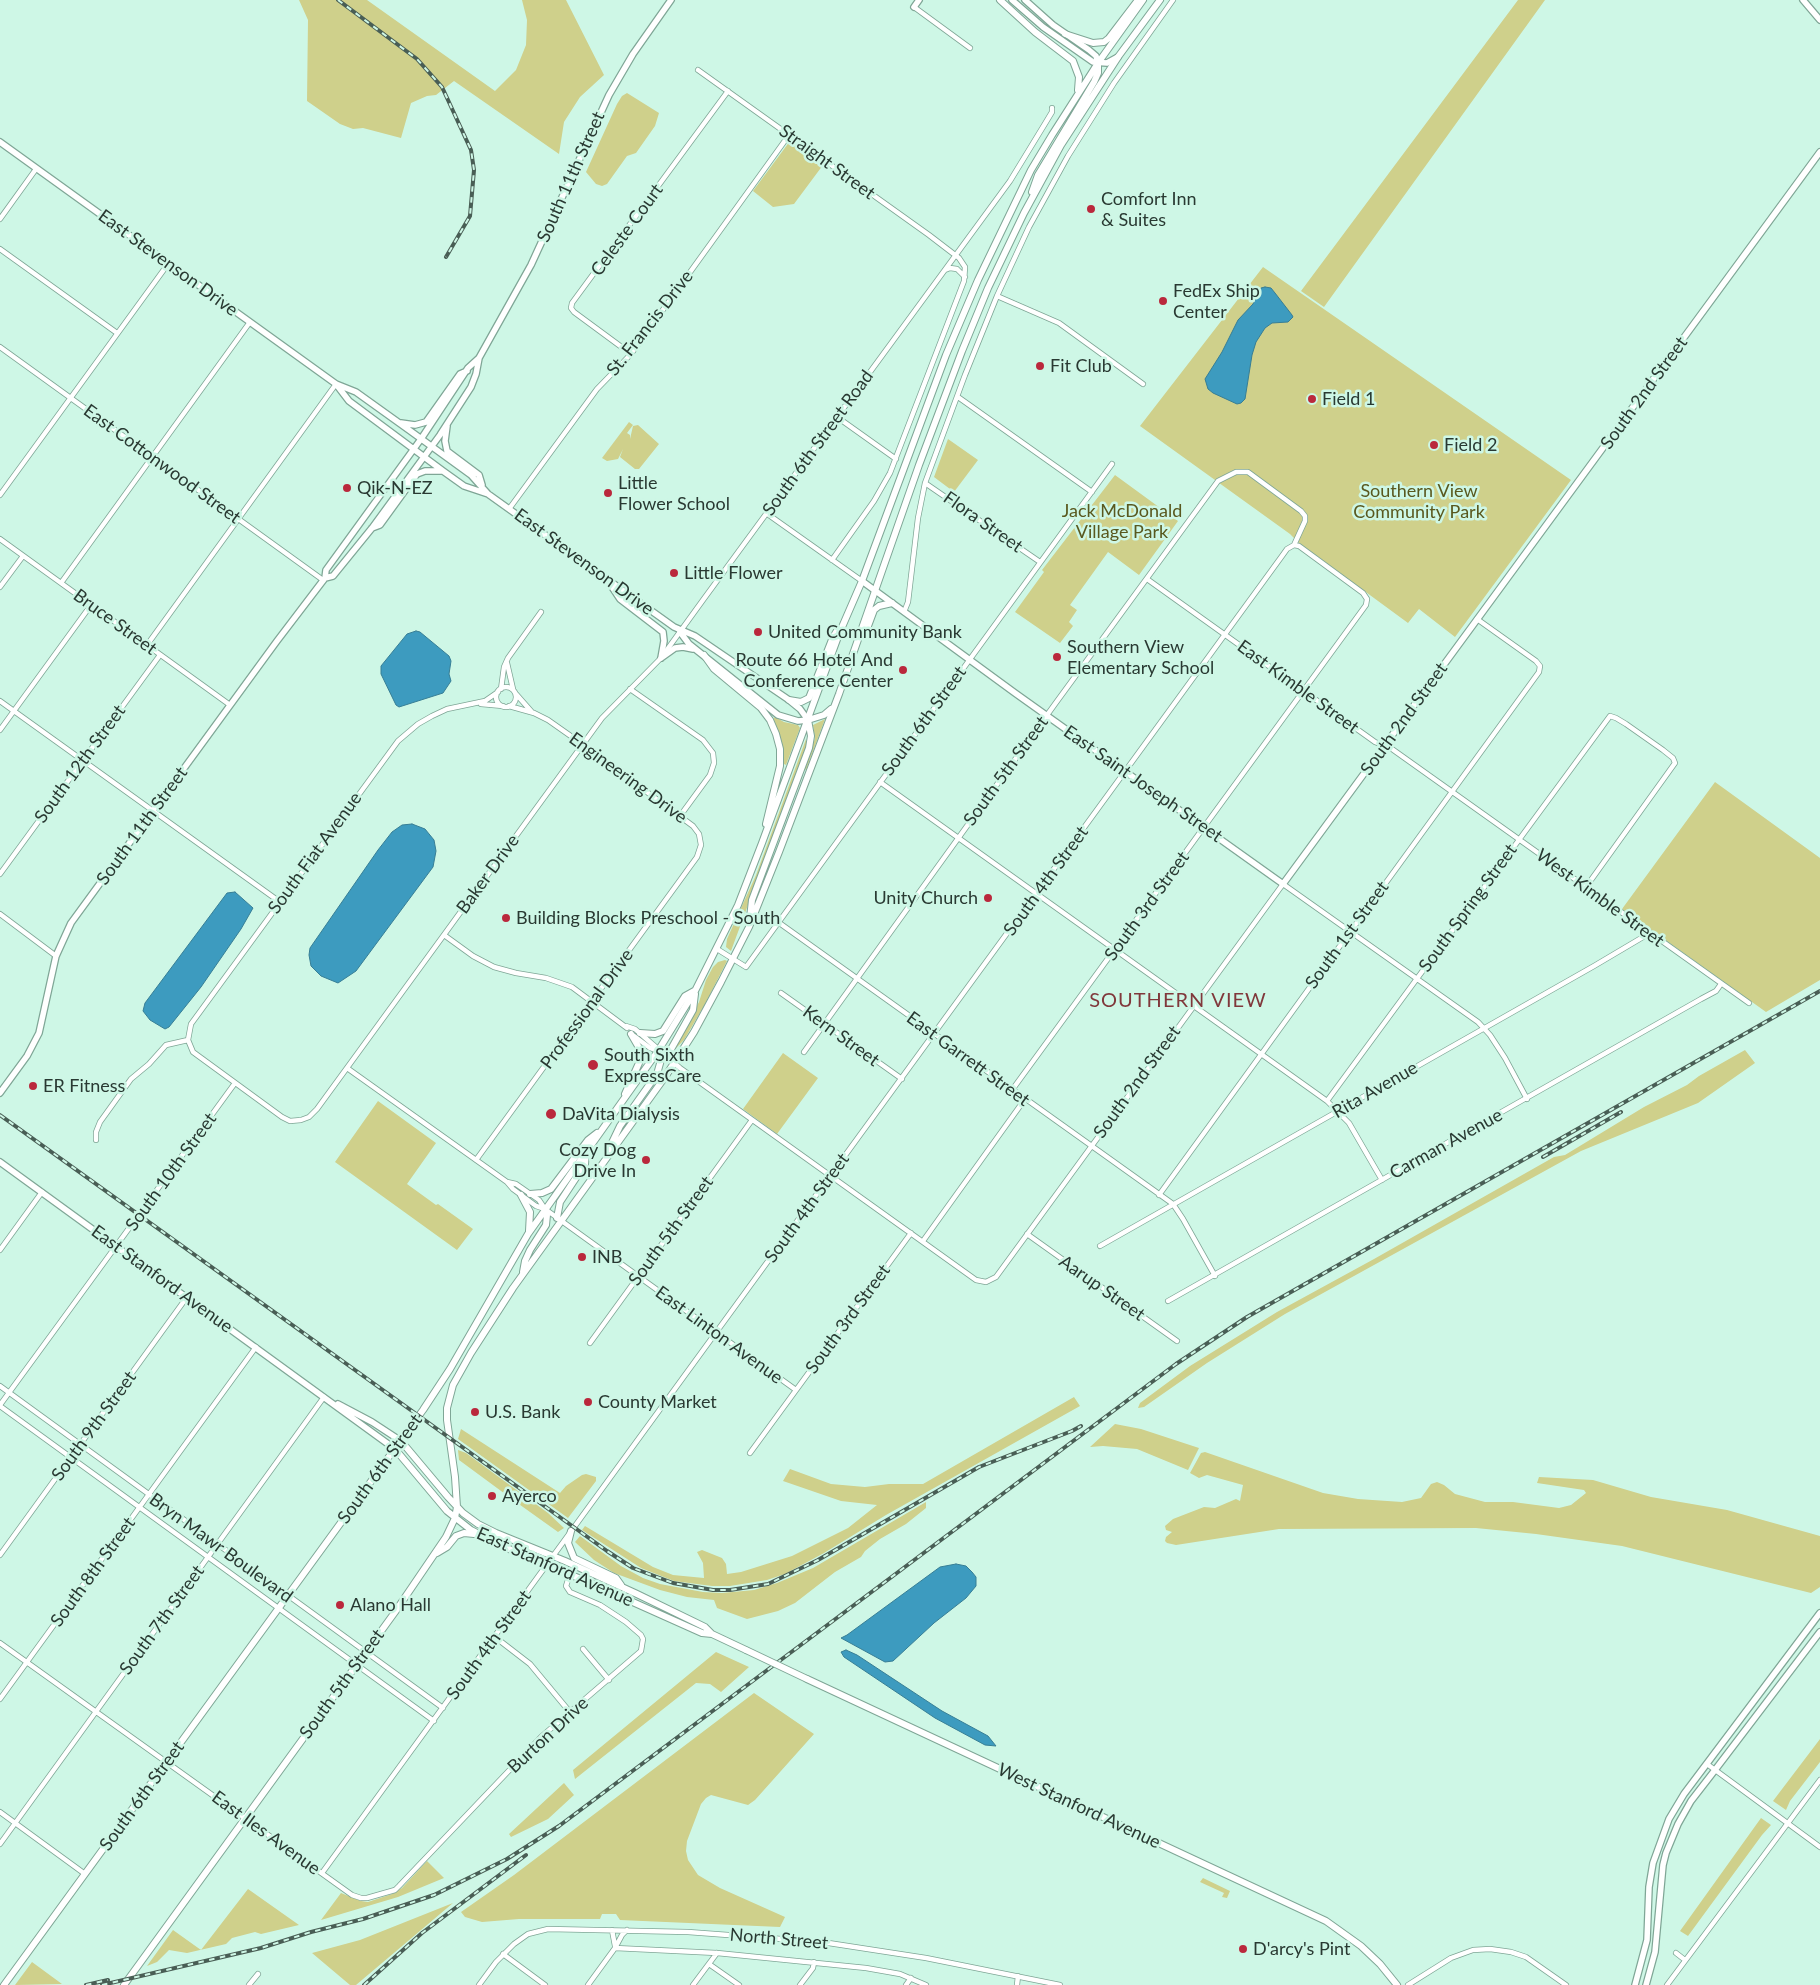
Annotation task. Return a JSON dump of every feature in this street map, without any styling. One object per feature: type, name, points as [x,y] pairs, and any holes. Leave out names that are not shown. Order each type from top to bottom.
[{"type":"main road","points":[[1000,0],[1035,32],[1073,62],[1080,82],[1075,98]]},
{"type":"main road","points":[[1065,34],[1093,44],[1104,42],[1138,0]]},
{"type":"main road","points":[[717,949],[738,905],[847,615],[862,582],[946,355],[974,287],[1031,170],[1098,63],[1143,0]]},
{"type":"main road","points":[[522,1276],[559,1219],[602,1166],[674,1063],[708,1007],[749,927],[834,706],[919,465],[988,288],[1026,209],[1066,138],[1118,57],[1160,0]]},
{"type":"main road","points":[[1026,209],[1038,175],[1094,82],[1098,73],[1098,63]]},
{"type":"main road","points":[[845,675],[853,666],[872,613],[877,607],[892,604]]},
{"type":"main road","points":[[789,700],[801,702],[809,698],[833,637],[847,615]]},
{"type":"main road","points":[[701,653],[714,669],[761,708],[770,720],[776,734],[780,749],[780,766],[762,843]]},
{"type":"main road","points":[[808,720],[824,715],[834,706]]},
{"type":"main road","points":[[749,927],[752,900],[809,748],[811,736],[808,720]]},
{"type":"main road","name":"South 6th Street","points":[[4,1985],[395,1449],[438,1387],[528,1234],[658,1051],[696,989],[717,949]]},
{"type":"main road","points":[[674,1063],[670,1051],[693,1010],[696,989]]},
{"type":"main road","points":[[640,1033],[655,1034],[663,1030],[685,996],[696,989]]},
{"type":"main road","points":[[621,1104],[641,1057],[638,1046],[631,1034]]},
{"type":"main road","points":[[602,1166],[620,1126],[657,1074],[661,1060],[658,1051]]},
{"type":"main road","points":[[530,1194],[542,1193],[551,1189],[588,1140],[602,1129]]},
{"type":"main road","points":[[559,1219],[560,1202],[585,1164],[586,1151]]},
{"type":"main road","points":[[521,1195],[530,1212],[531,1222],[528,1234]]},
{"type":"main road","points":[[522,1276],[524,1261],[546,1225],[547,1215],[545,1209]]},
{"type":"main road","name":"South 5th Street","points":[[124,1985],[366,1652],[446,1537],[455,1518],[457,1507],[447,1408],[453,1385],[471,1353],[522,1276]]},
{"type":"main road","name":"East Stanford Avenue","points":[[400,1441],[457,1507],[487,1529],[622,1586],[746,1650]]},
{"type":"main road","name":"East Stanford Avenue","points":[[395,1449],[440,1503],[455,1518],[478,1534],[702,1633],[712,1634]]},
{"type":"main road","points":[[572,1531],[568,1543],[574,1558],[616,1578],[622,1586]]},
{"type":"main road","points":[[434,1555],[447,1547],[456,1536],[464,1533],[478,1534]]},
{"type":"main road","name":"West Stanford Avenue","points":[[746,1650],[1326,1922],[1361,1946],[1380,1964],[1397,1985]]},
{"type":"street","name":"South 11th Street","points":[[0,1093],[27,1056],[39,1033],[56,956],[71,923],[324,579],[326,570],[414,449],[467,371],[479,358],[530,265],[609,95],[633,54],[671,0]]},
{"type":"street","points":[[919,0],[914,7],[970,48]]},
{"type":"street","points":[[1012,0],[1058,39],[1084,57],[1098,63],[1107,63],[1118,57]]},
{"type":"street","points":[[1024,0],[1065,34],[1089,50],[1096,56],[1098,63]]},
{"type":"street","points":[[904,612],[908,602],[918,518],[925,483],[998,296],[1029,227],[1073,148],[1114,83],[1173,0]]},
{"type":"street","points":[[1803,0],[1820,20]]},
{"type":"street","name":"Straight Street","points":[[698,70],[955,255]]},
{"type":"street","name":"Celeste Court","points":[[631,354],[574,312],[571,308],[572,303],[728,91]]},
{"type":"street","name":"South 6th Street Road","points":[[680,631],[1024,159],[1052,112],[1052,108]]},
{"type":"street","name":"St. Francis Drive","points":[[509,509],[597,389],[631,354],[789,135]]},
{"type":"street","name":"East Stevenson Drive","points":[[0,142],[336,384],[356,392],[398,422],[471,475],[488,494],[680,631],[695,636],[789,700],[800,709],[808,720]]},
{"type":"street","name":"South 2nd Street","points":[[923,1241],[976,1280],[986,1282],[996,1276],[1820,152]]},
{"type":"street","points":[[0,219],[36,169]]},
{"type":"street","points":[[0,250],[117,333]]},
{"type":"street","points":[[832,560],[881,490],[896,459],[965,277],[963,264],[955,255]]},
{"type":"street","points":[[0,495],[168,264]]},
{"type":"street","points":[[944,270],[954,268],[965,277]]},
{"type":"street","points":[[998,296],[1059,323],[1143,384]]},
{"type":"street","points":[[61,583],[250,322]]},
{"type":"street","name":"East Cottonwood Street","points":[[0,347],[324,579]]},
{"type":"street","name":"South 11th Street","points":[[324,579],[333,576],[372,528],[447,425],[470,387],[476,374],[479,358]]},
{"type":"street","points":[[398,422],[415,426],[426,422],[460,374],[467,371]]},
{"type":"street","points":[[147,645],[336,384]]},
{"type":"street","name":"East Stevenson Drive","points":[[336,384],[349,401],[443,471],[464,486],[488,494]]},
{"type":"street","points":[[958,397],[1092,492]]},
{"type":"street","points":[[837,417],[896,459]]},
{"type":"street","points":[[447,425],[445,441],[447,451],[479,475],[482,487]]},
{"type":"street","name":"South 6th Street","points":[[717,949],[746,967],[1112,464]]},
{"type":"street","points":[[372,528],[380,525],[417,474],[425,471],[443,471]]},
{"type":"street","name":"South 5th Street","points":[[804,1052],[823,1023],[1218,482],[1236,472],[1248,472],[1303,514],[1305,519],[1304,525],[1294,545]]},
{"type":"street","name":"Flora Street","points":[[925,483],[1040,562]]},
{"type":"street","name":"East Saint Joseph Street","points":[[766,513],[1484,1028]]},
{"type":"street","name":"Bruce Street","points":[[0,539],[230,705]]},
{"type":"street","name":"South 3rd Street","points":[[1012,1090],[1366,605],[1363,593],[1299,546],[1294,545]]},
{"type":"street","name":"South 4th Street","points":[[322,1873],[1287,549],[1294,545]]},
{"type":"street","points":[[0,587],[23,556]]},
{"type":"street","points":[[607,579],[620,599],[662,632],[664,641],[661,658]]},
{"type":"street","name":"East Kimble Street","points":[[1146,579],[1375,742],[1392,749],[1452,792]]},
{"type":"street","points":[[0,730],[91,605]]},
{"type":"street","points":[[534,713],[503,706],[497,698],[506,662],[541,612]]},
{"type":"street","name":"South 1st Street","points":[[1159,1195],[1536,677],[1540,668],[1536,661],[1477,619]]},
{"type":"street","name":"East Stevenson Drive","points":[[680,631],[689,644],[778,715],[798,721],[808,720]]},
{"type":"street","name":"Baker Drive","points":[[235,1083],[290,1121],[301,1120],[315,1112],[582,744],[602,718],[661,658],[680,631]]},
{"type":"street","points":[[661,658],[677,647],[686,647],[701,653]]},
{"type":"street","name":"South 12th Street","points":[[0,874],[160,655]]},
{"type":"street","points":[[506,662],[516,700],[509,706]]},
{"type":"street","points":[[500,691],[509,687],[525,706],[534,713]]},
{"type":"street","points":[[630,689],[703,740],[713,753],[714,764],[710,775],[680,816]]},
{"type":"street","name":"South Fiat Avenue","points":[[188,1040],[190,1024],[398,740],[418,724],[432,716],[447,710],[489,700],[500,691]]},
{"type":"street","points":[[0,702],[280,902]]},
{"type":"street","name":"South Fiat Avenue","points":[[477,704],[503,706]]},
{"type":"street","name":"Engineering Drive","points":[[534,713],[548,720],[582,744],[693,826],[699,834],[701,845],[697,857]]},
{"type":"street","name":"South Spring Street","points":[[1327,1101],[1610,716],[1626,724],[1663,750],[1673,758],[1675,763],[1586,887]]},
{"type":"street","points":[[880,782],[1327,1101],[1350,1123],[1382,1180]]},
{"type":"street","name":"West Kimble Street","points":[[1452,792],[1749,1004]]},
{"type":"street","name":"Professional Drive","points":[[476,1160],[697,857]]},
{"type":"street","points":[[0,914],[56,956]]},
{"type":"street","name":"East Garrett Street","points":[[778,922],[1173,1204]]},
{"type":"street","name":"Rita Avenue","points":[[1100,1246],[1642,938],[1647,931]]},
{"type":"street","points":[[444,935],[488,964],[516,973],[556,980],[572,987],[626,1026],[640,1033],[654,1044],[658,1051]]},
{"type":"street","name":"Carman Avenue","points":[[1168,1301],[1716,991],[1721,984]]},
{"type":"street","name":"Kern Street","points":[[781,993],[902,1079]]},
{"type":"street","points":[[626,1026],[631,1034],[650,1048],[658,1051],[923,1241],[1025,1099]]},
{"type":"street","points":[[1484,1028],[1509,1066],[1527,1099]]},
{"type":"street","points":[[96,1140],[96,1132],[100,1122],[132,1079],[166,1045],[188,1040],[190,1047],[196,1054],[235,1083]]},
{"type":"street","name":"East Linton Avenue","points":[[347,1068],[507,1182],[536,1206],[545,1209],[796,1390]]},
{"type":"street","name":"South 10th Street","points":[[0,1406],[235,1083]]},
{"type":"street","name":"South 5th Street","points":[[590,1343],[752,1120]]},
{"type":"street","name":"East Stanford Avenue","points":[[0,1162],[395,1449]]},
{"type":"street","name":"East Linton Avenue","points":[[507,1182],[516,1184],[539,1200],[545,1209]]},
{"type":"street","points":[[0,1250],[42,1192]]},
{"type":"street","points":[[1173,1204],[1215,1276]]},
{"type":"street","name":"South 3rd Street","points":[[750,1453],[911,1232]]},
{"type":"street","name":"Aarup Street","points":[[1027,1234],[1177,1341]]},
{"type":"street","name":"South 9th Street","points":[[0,1555],[188,1297]]},
{"type":"street","name":"South 8th Street","points":[[0,1699],[256,1347]]},
{"type":"street","name":"Bryn Mawr Boulevard","points":[[0,1386],[443,1708]]},
{"type":"street","name":"East Stanford Avenue","points":[[324,1397],[372,1422],[400,1441]]},
{"type":"street","name":"South 7th Street","points":[[0,1844],[324,1397]]},
{"type":"street","name":"Bryn Mawr Boulevard","points":[[0,1406],[434,1721]]},
{"type":"street","name":"Burton Drive","points":[[367,1898],[395,1890],[541,1737],[642,1651],[644,1639],[641,1635],[614,1613],[589,1599],[570,1592],[566,1586],[570,1574]]},
{"type":"street","points":[[1635,1985],[1646,1940],[1649,1887],[1656,1851],[1663,1831],[1676,1805],[1820,1613]]},
{"type":"street","points":[[1646,1985],[1655,1952],[1661,1879],[1666,1853],[1682,1816],[1820,1632]]},
{"type":"street","points":[[495,1637],[530,1664],[570,1711]]},
{"type":"street","name":"East Iles Avenue","points":[[0,1643],[356,1897],[367,1898]]},
{"type":"street","points":[[583,1649],[609,1680]]},
{"type":"street","points":[[1707,1764],[1820,1847]]},
{"type":"street","points":[[1667,1985],[1820,1780]]},
{"type":"street","points":[[0,1812],[85,1874]]},
{"type":"street","name":"North Street","points":[[503,1954],[521,1938],[548,1928],[728,1934],[830,1943],[926,1958],[1060,1985]]},
{"type":"street","points":[[612,1930],[615,1948]]},
{"type":"street","points":[[588,1985],[615,1948],[619,1938],[627,1930]]},
{"type":"street","points":[[615,1948],[717,1953],[866,1968],[911,1978],[926,1985]]},
{"type":"street","points":[[1408,1985],[1451,1958],[1473,1950],[1490,1949],[1511,1952],[1526,1957],[1566,1985]]},
{"type":"street","points":[[693,1985],[717,1953]]},
{"type":"street","points":[[1676,1953],[1685,1960]]},
{"type":"street","points":[[479,1985],[503,1954],[546,1985]]},
{"type":"street","points":[[800,1985],[814,1962]]},
{"type":"street","points":[[709,1964],[739,1985]]},
{"type":"street","points":[[249,1985],[258,1974]]},
{"type":"street","points":[[1017,1985],[1018,1976]]},
{"type":"street","points":[[906,1985],[911,1978]]},
{"type":"green space","points":[[299,0],[367,0],[495,91],[516,70],[526,45],[527,20],[522,0],[566,0],[604,75],[580,97],[564,122],[559,154],[454,81],[436,95],[427,96],[411,103],[401,138],[363,128],[353,129],[340,124],[307,101],[308,20]]},
{"type":"green space","points":[[1518,0],[1545,0],[1324,307],[1301,291]]},
{"type":"green space","points":[[627,93],[659,113],[655,126],[636,153],[627,156],[607,184],[602,186],[596,184],[586,172],[617,104],[622,96]]},
{"type":"green space","points":[[790,141],[823,165],[794,204],[773,207],[753,191]]},
{"type":"green space","name":"Southern View Community Park","points":[[1263,267],[1571,480],[1455,637],[1419,609],[1408,623],[1299,543],[1290,534],[1140,426]]},
{"type":"green space","points":[[629,422],[633,425],[627,433],[630,435],[630,439],[633,426],[638,425],[659,444],[639,469],[635,469],[620,457],[623,449],[618,459],[607,461],[602,458]]},
{"type":"green space","points":[[948,439],[978,460],[954,492],[934,477]]},
{"type":"green space","name":"Jack McDonald Village Park","points":[[1115,475],[1178,521],[1139,575],[1108,552],[1070,605],[1077,610],[1069,622],[1073,626],[1060,643],[1015,612],[1044,572],[1042,570]]},
{"type":"green space","points":[[775,717],[784,722],[798,725],[800,728],[786,765],[782,763],[772,720]]},
{"type":"green space","points":[[825,719],[806,770],[815,738],[813,725]]},
{"type":"green space","points":[[806,739],[806,747],[731,951],[726,947],[727,939],[756,875]]},
{"type":"green space","points":[[1715,782],[1820,858],[1820,980],[1766,1012],[1622,909]]},
{"type":"green space","points":[[727,961],[705,1004],[684,1040],[674,1050],[699,1002],[706,980],[713,967],[718,962]]},
{"type":"green space","points":[[1745,1050],[1755,1063],[1698,1103],[1581,1151],[1285,1314],[1207,1363],[1144,1407],[1138,1408],[1140,1403],[1190,1366],[1277,1312],[1554,1157],[1565,1155],[1644,1107],[1687,1085],[1699,1076]]},
{"type":"green space","points":[[783,1053],[818,1078],[777,1134],[743,1109]]},
{"type":"green space","points":[[378,1101],[436,1143],[407,1184],[473,1229],[457,1250],[335,1162]]},
{"type":"green space","points":[[1074,1397],[1080,1406],[886,1515],[824,1553],[785,1574],[767,1580],[730,1586],[712,1586],[674,1581],[641,1568],[582,1530],[585,1526],[653,1567],[673,1575],[704,1578],[703,1563],[697,1552],[702,1550],[722,1558],[726,1564],[727,1574],[741,1572],[792,1556],[848,1528],[877,1505],[841,1501],[783,1481],[790,1469],[831,1484],[865,1487],[889,1484],[923,1484]]},
{"type":"green space","points":[[1115,1424],[1141,1429],[1199,1448],[1188,1470],[1137,1449],[1103,1446],[1090,1447]]},
{"type":"green space","points":[[461,1429],[560,1493],[566,1486],[582,1475],[586,1474],[596,1477],[596,1481],[568,1518],[458,1439]]},
{"type":"green space","points":[[458,1450],[466,1453],[548,1513],[564,1528],[558,1532],[516,1502],[459,1460]]},
{"type":"green space","points":[[1205,1452],[1323,1493],[1358,1499],[1402,1502],[1421,1498],[1431,1484],[1437,1482],[1455,1494],[1485,1502],[1513,1502],[1559,1508],[1571,1505],[1586,1493],[1584,1490],[1537,1483],[1539,1477],[1593,1480],[1651,1497],[1727,1510],[1820,1536],[1820,1587],[1811,1593],[1622,1546],[1476,1528],[1279,1529],[1176,1545],[1167,1543],[1165,1541],[1166,1537],[1172,1532],[1166,1530],[1165,1526],[1173,1519],[1204,1507],[1215,1508],[1236,1499],[1240,1501],[1243,1485],[1207,1475],[1199,1478],[1190,1473],[1201,1453]]},
{"type":"green space","points":[[926,1502],[926,1508],[906,1524],[880,1539],[865,1551],[861,1557],[835,1572],[795,1603],[778,1611],[747,1619],[717,1608],[714,1600],[687,1597],[660,1590],[614,1573],[594,1560],[575,1542],[580,1536],[621,1566],[643,1578],[660,1584],[703,1592],[722,1593],[754,1590],[813,1568]]},
{"type":"green space","points":[[716,1652],[749,1667],[721,1692],[710,1684],[696,1683],[575,1779],[573,1770]]},
{"type":"green space","points":[[754,1693],[814,1734],[755,1800],[748,1805],[711,1795],[706,1798],[701,1804],[687,1841],[686,1851],[688,1860],[698,1875],[720,1888],[785,1917],[780,1927],[620,1920],[616,1914],[602,1914],[600,1919],[519,1919],[482,1922],[465,1917],[461,1912],[514,1875]]},
{"type":"green space","points":[[1820,1739],[1820,1762],[1790,1801],[1786,1810],[1773,1801]]},
{"type":"green space","points":[[564,1783],[574,1795],[548,1819],[511,1837],[509,1834]]},
{"type":"green space","points":[[1761,1818],[1771,1825],[1688,1936],[1680,1931]]},
{"type":"green space","points":[[427,1861],[444,1878],[398,1897],[321,1920],[341,1893],[368,1902],[392,1894],[402,1888]]},
{"type":"green space","points":[[1203,1878],[1230,1891],[1227,1898],[1222,1897],[1224,1893],[1200,1882]]},
{"type":"green space","points":[[248,1889],[299,1925],[261,1934],[255,1932],[232,1938],[226,1944],[201,1950]]},
{"type":"green space","points":[[453,1903],[356,1985],[350,1985],[312,1953],[360,1940]]},
{"type":"green space","points":[[173,1930],[201,1950],[187,1953],[169,1950],[157,1962],[147,1966]]},
{"type":"green space","points":[[32,1962],[62,1984],[15,1985]]},
{"type":"water","points":[[1261,288],[1271,288],[1293,317],[1288,322],[1272,323],[1265,328],[1256,342],[1252,355],[1245,399],[1237,404],[1213,393],[1208,389],[1205,379],[1222,352],[1238,320],[1253,304]]},
{"type":"water","points":[[416,631],[420,632],[449,656],[451,661],[449,674],[451,681],[443,693],[399,707],[396,705],[381,674],[381,666],[407,634]]},
{"type":"water","points":[[412,824],[425,829],[434,840],[436,851],[433,867],[356,971],[338,983],[321,976],[311,966],[310,948],[392,832],[402,825]]},
{"type":"water","points":[[235,892],[253,908],[241,929],[201,987],[169,1027],[165,1029],[150,1020],[143,1011],[145,1003],[227,893]]},
{"type":"water","points":[[956,1564],[966,1566],[972,1572],[976,1577],[976,1586],[966,1598],[934,1623],[893,1661],[885,1662],[841,1638],[940,1567]]},
{"type":"water","points":[[846,1650],[857,1655],[942,1711],[988,1736],[996,1746],[985,1745],[935,1718],[844,1657],[841,1652]]},
{"type":"railway","points":[[338,0],[417,59],[442,87],[471,150],[474,170],[470,216],[446,257]]},
{"type":"railway","points":[[102,1985],[261,1948],[311,1932],[363,1919],[434,1895],[507,1859],[559,1826],[1176,1364],[1247,1317],[1820,991]]},
{"type":"railway","points":[[1543,1157],[1621,1112]]},
{"type":"railway","points":[[0,1115],[607,1551],[633,1568],[673,1583],[713,1590],[730,1590],[768,1584],[818,1560],[979,1467],[1081,1426]]},
{"type":"railway","points":[[364,1985],[422,1933],[526,1855]]},
{"type":"railway","points":[[86,1985],[108,1980]]},
{"type":"place","name":"Comfort Inn & Suites","points":[[1091,209]]},
{"type":"place","name":"FedEx Ship Center","points":[[1163,301]]},
{"type":"place","name":"Fit Club","points":[[1040,366]]},
{"type":"place","name":"Field 1","points":[[1312,399]]},
{"type":"place","name":"Field 2","points":[[1434,445]]},
{"type":"place","name":"Qik-N-EZ","points":[[347,488]]},
{"type":"place","name":"Little Flower School","points":[[608,493]]},
{"type":"place","name":"Little Flower","points":[[674,573]]},
{"type":"place","name":"United Community Bank","points":[[758,632]]},
{"type":"place","name":"Southern View Elementary School","points":[[1057,657]]},
{"type":"place","name":"Route 66 Hotel And Conference Center","points":[[903,670]]},
{"type":"place","name":"Unity Church","points":[[988,898]]},
{"type":"place","name":"Building Blocks Preschool - South","points":[[506,918]]},
{"type":"place","name":"South Sixth ExpressCare","points":[[593,1065]]},
{"type":"place","name":"ER Fitness","points":[[33,1086]]},
{"type":"place","name":"DaVita Dialysis","points":[[551,1114]]},
{"type":"place","name":"Cozy Dog Drive In","points":[[646,1160]]},
{"type":"place","name":"INB","points":[[582,1257]]},
{"type":"place","name":"County Market","points":[[588,1402]]},
{"type":"place","name":"U.S. Bank","points":[[475,1412]]},
{"type":"place","name":"Ayerco","points":[[492,1496]]},
{"type":"place","name":"Alano Hall","points":[[340,1605]]},
{"type":"place","name":"D'arcy's Pint","points":[[1243,1949]]},
{"type":"district","name":"SOUTHERN VIEW","points":[[1178,1001]]}]
